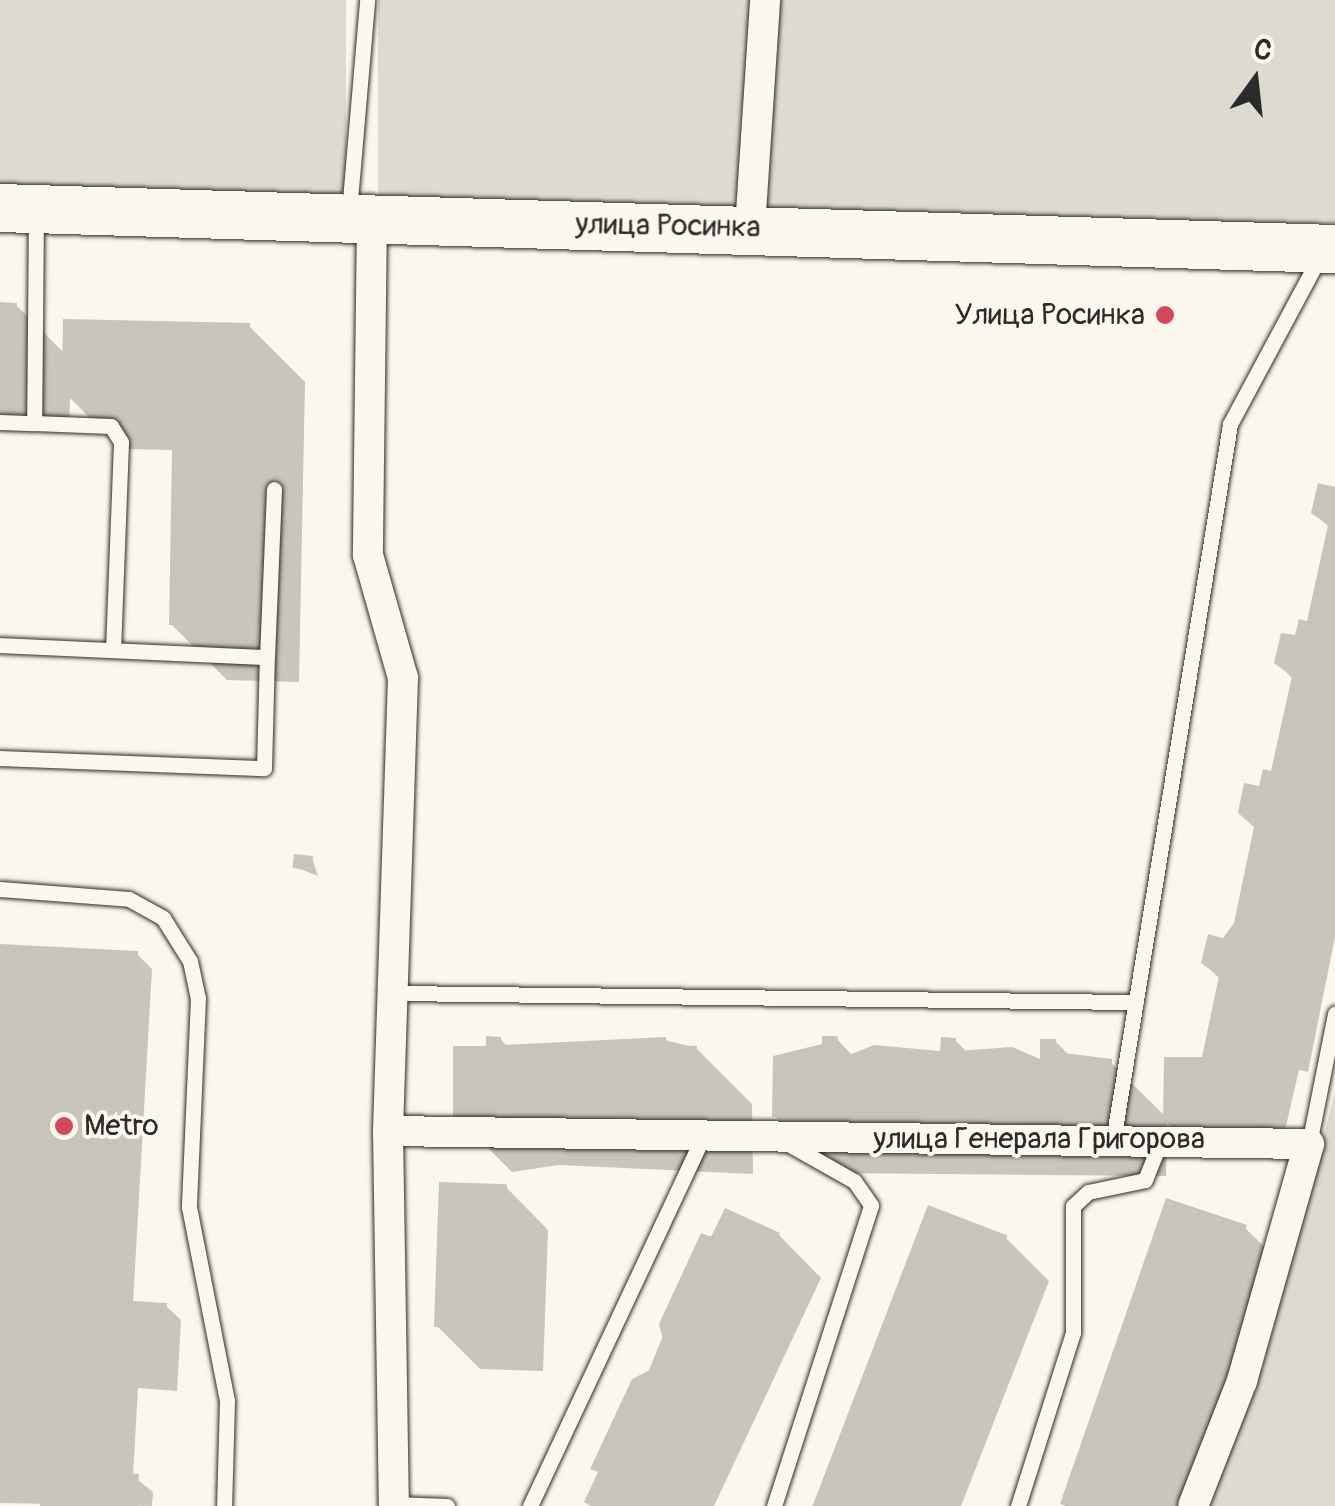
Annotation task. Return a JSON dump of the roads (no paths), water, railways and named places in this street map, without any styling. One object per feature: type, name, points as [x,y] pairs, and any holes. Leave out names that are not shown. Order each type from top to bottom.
[{"type":"main road","name":"улица Росинка","points":[[18,208],[1329,248]]},
{"type":"street","points":[[750,228],[765,0]]},
{"type":"street","points":[[360,216],[368,555],[403,678],[388,1131],[394,1505]]},
{"type":"street","name":"улица Генерала Григорова","points":[[388,1131],[782,1140],[1114,1135],[1310,1144]]},
{"type":"street","points":[[1193,1506],[1242,1381],[1310,1144]]},
{"type":"lane","points":[[360,216],[367,0]]},
{"type":"lane","points":[[18,208],[34,423]]},
{"type":"lane","points":[[1114,1135],[1230,424],[1329,248]]},
{"type":"lane","points":[[0,422],[111,426],[121,442],[113,650]]},
{"type":"lane","points":[[0,758],[264,768],[274,489]]},
{"type":"lane","points":[[0,645],[266,657]]},
{"type":"lane","points":[[0,889],[129,899],[162,918],[190,961],[198,998],[189,1207],[227,1401],[224,1506]]},
{"type":"lane","points":[[395,993],[1136,1002]]},
{"type":"lane","points":[[1310,1144],[1335,1014]]},
{"type":"lane","points":[[1018,1506],[1073,1333],[1073,1206],[1088,1192],[1145,1180],[1162,1136]]},
{"type":"lane","points":[[530,1506],[702,1138]]},
{"type":"lane","points":[[774,1506],[871,1205],[854,1180],[782,1140]]},
{"type":"lane","points":[[394,1505],[447,1506]]},
{"type":"place","name":"Улица Росинка","points":[[1165,315]]},
{"type":"place","name":"Metro","points":[[64,1126]]}]
